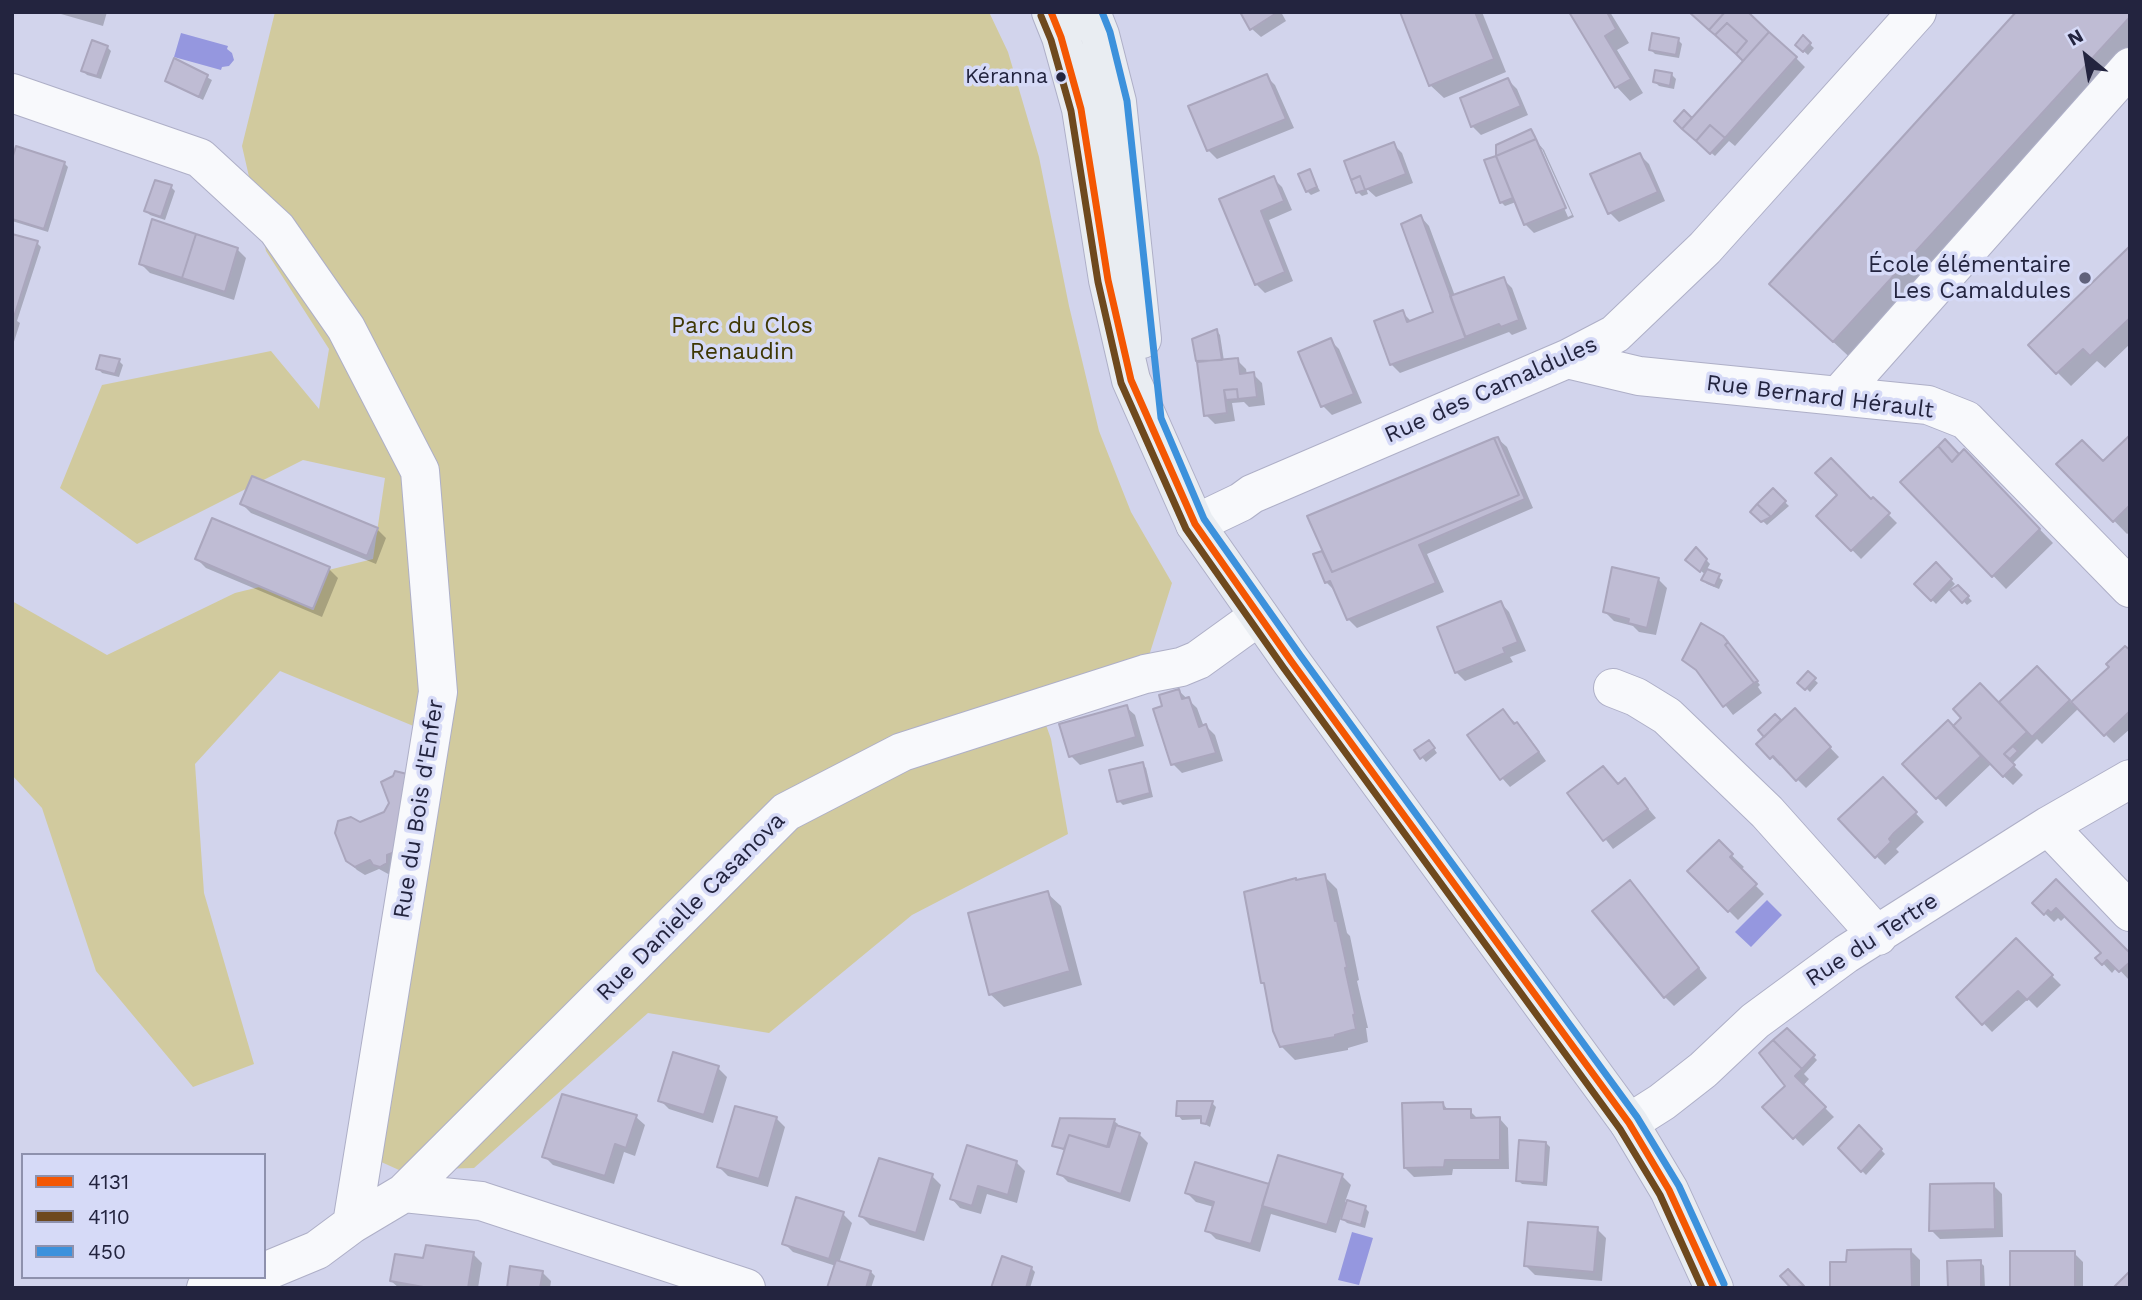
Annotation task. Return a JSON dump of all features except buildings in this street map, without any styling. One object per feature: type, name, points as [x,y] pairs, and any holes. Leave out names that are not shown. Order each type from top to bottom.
[{"type":"main road","points":[[1051,12],[1061,37],[1081,109],[1108,280],[1131,380],[1195,524],[1259,616],[1629,1123],[1669,1190],[1714,1288]]},
{"type":"main road","points":[[1091,12],[1100,35],[1117,102],[1151,421]]},
{"type":"street","name":"Rue des Camaldules","points":[[1195,524],[1252,494],[1567,359],[1615,334],[1704,248],[1915,13]]},
{"type":"street","points":[[1839,395],[2130,67]]},
{"type":"street","name":"Rue du Bois d'Enfer","points":[[12,93],[200,158],[276,229],[296,256],[346,328],[420,471],[438,692],[352,1224]]},
{"type":"street","name":"Rue Bernard Hérault","points":[[1567,359],[1639,376],[1928,405],[1966,420],[2130,588]]},
{"type":"street","name":"Rue Danielle Casanova","points":[[266,1271],[317,1250],[352,1224],[404,1193],[786,812],[902,752],[1145,674],[1181,667],[1198,660],[1259,616]]},
{"type":"street","points":[[1613,688],[1636,697],[1667,716],[1767,812],[1878,936]]},
{"type":"street","name":"Rue du Tertre","points":[[1629,1123],[1654,1108],[1703,1070],[1755,1021],[1846,954],[2048,826],[2130,779]]},
{"type":"street","points":[[2048,826],[2130,912]]},
{"type":"street","points":[[404,1193],[481,1201],[746,1288]]},
{"type":"street","points":[[206,1288],[244,1279]]},
{"type":"green space","name":"Parc du Clos Renaudin","points":[[275,12],[989,12],[1008,52],[1039,157],[1069,306],[1099,431],[1131,512],[1172,583],[1147,662],[1036,697],[1051,739],[1068,834],[912,915],[769,1033],[648,1013],[474,1168],[399,1170],[368,1156],[445,739],[280,671],[195,764],[204,893],[254,1064],[193,1087],[96,971],[42,808],[12,775],[12,601],[107,655],[235,593],[373,559],[385,478],[303,460],[137,544],[60,488],[102,385],[271,351],[319,409],[329,349],[266,251],[242,146]]},
{"type":"water","points":[[181,33],[228,46],[227,49],[234,60],[221,70],[174,57]]},
{"type":"water","points":[[1767,900],[1782,915],[1751,947],[1735,932]]},
{"type":"water","points":[[1352,1232],[1373,1238],[1359,1285],[1338,1280]]},
{"type":"transit line","name":"4131","points":[[1051,12],[1061,37],[1081,109],[1108,280],[1131,380],[1195,524],[1291,661],[1629,1123],[1669,1190],[1714,1288]]},
{"type":"transit line","name":"450","points":[[1102,12],[1110,32],[1127,101],[1161,418],[1204,519],[1637,1117],[1679,1186],[1724,1284]]},
{"type":"transit line","name":"4110","points":[[1041,16],[1051,40],[1071,111],[1098,282],[1121,383],[1186,529],[1283,667],[1620,1129],[1660,1195],[1702,1288]]},
{"type":"place","name":"Kéranna","points":[[1061,77]]},
{"type":"place","name":"École élémentaire Les Camaldules","points":[[2085,278]]}]
